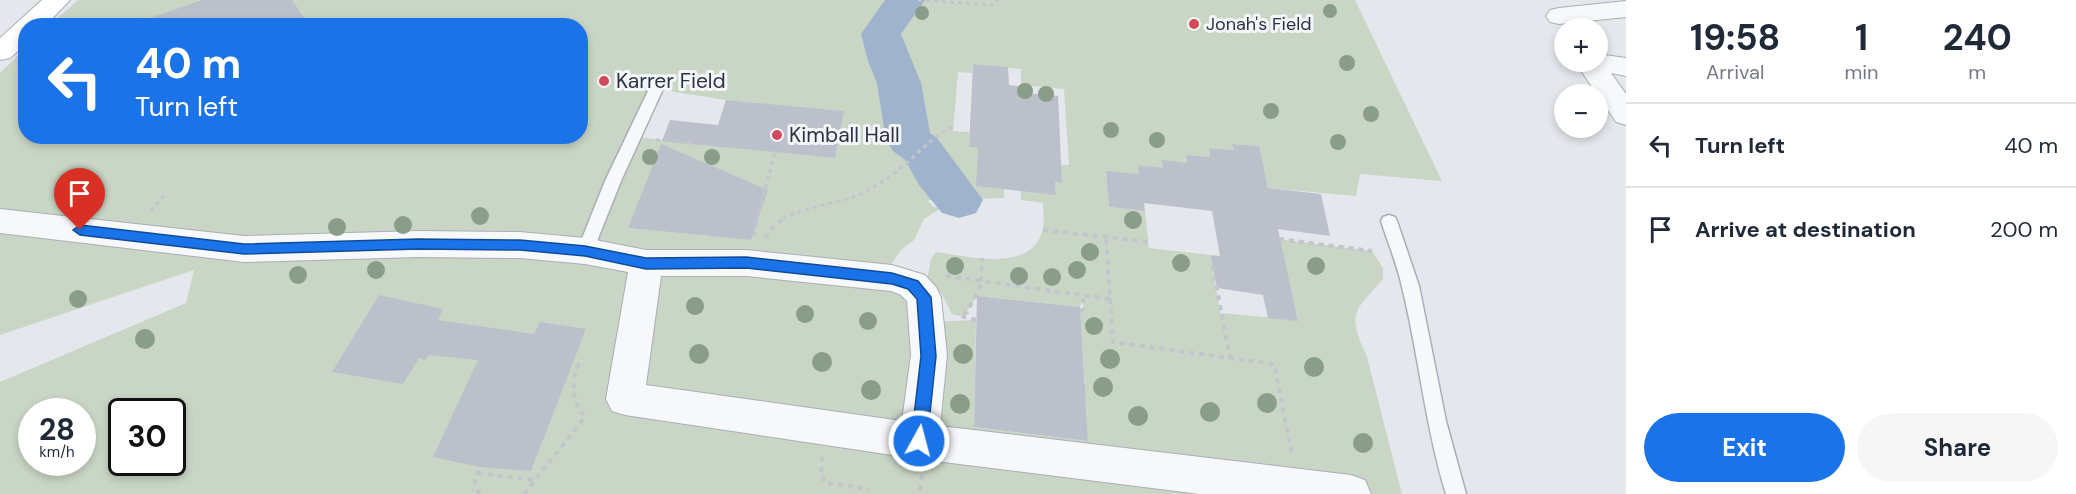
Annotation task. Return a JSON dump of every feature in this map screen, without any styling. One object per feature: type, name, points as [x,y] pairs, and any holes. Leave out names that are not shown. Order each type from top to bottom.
[{"type":"main road","points":[[38,18],[57,0]]},
{"type":"main road","points":[[0,52],[18,36]]},
{"type":"street","points":[[1558,15],[1626,9]]},
{"type":"street","points":[[1608,64],[1626,67]]},
{"type":"street","points":[[1596,72],[1626,115]]},
{"type":"street","points":[[0,221],[244,249],[418,244],[520,245],[585,251],[646,263],[746,263],[892,278],[913,285],[924,297],[929,356],[919,441]]},
{"type":"street","points":[[646,263],[625,399],[919,441],[1351,494]]},
{"type":"lane","points":[[585,251],[613,181],[656,89]]},
{"type":"lane","points":[[1389,221],[1412,294],[1445,462],[1456,494]]},
{"type":"path","points":[[918,0],[992,5],[998,0]]},
{"type":"path","points":[[746,263],[773,226],[787,215],[804,208],[835,203],[861,194],[901,168],[929,140],[953,127]]},
{"type":"path","points":[[634,137],[712,145]]},
{"type":"path","points":[[758,215],[775,152]]},
{"type":"path","points":[[1043,230],[1148,242]]},
{"type":"path","points":[[1106,237],[1113,342],[1274,364],[1299,488]]},
{"type":"path","points":[[1279,239],[1372,251]]},
{"type":"path","points":[[976,320],[960,316],[967,312],[982,281],[982,258]]},
{"type":"path","points":[[1212,262],[1228,357]]},
{"type":"path","points":[[939,275],[1110,299]]},
{"type":"path","points":[[1080,312],[1083,309],[1083,295]]},
{"type":"path","points":[[524,494],[585,417],[577,409],[574,393],[572,378],[578,365],[572,365]]},
{"type":"path","points":[[822,452],[821,474],[825,483],[869,489]]},
{"type":"path","points":[[478,494],[475,481],[480,467]]},
{"type":"path","points":[[478,473],[534,480]]},
{"type":"green space","points":[[78,0],[1355,0],[1442,181],[1360,174],[1356,196],[1268,188],[1258,146],[1233,144],[1234,150],[1209,148],[1210,157],[1186,155],[1187,163],[1161,161],[1163,168],[1139,174],[1106,172],[1109,207],[1145,211],[1149,248],[1210,255],[1221,316],[1221,313],[1298,320],[1279,239],[1372,251],[1383,268],[1383,279],[1359,307],[1355,322],[1367,357],[1402,494],[0,494],[0,382],[186,303],[194,270],[0,335],[0,73],[18,56],[18,144],[588,144],[588,18],[58,18]],"holes":[[[973,64],[1021,69],[1021,85],[1064,89],[1069,165],[1061,165],[1062,183],[1055,182],[1056,194],[1021,191],[1021,200],[1043,203],[1042,232],[1035,245],[1025,253],[1011,257],[980,258],[936,252],[931,259],[927,280],[941,293],[952,314],[960,316],[967,312],[977,296],[1080,307],[1083,298],[1083,309],[1080,312],[1085,384],[1032,378],[1032,396],[1086,402],[1088,441],[974,427],[976,320],[926,322],[888,269],[901,250],[914,240],[924,219],[941,208],[934,207],[928,201],[943,195],[946,200],[1004,198],[1004,189],[977,186],[978,148],[969,147],[969,132],[953,131],[958,72],[972,73]],[[656,89],[726,100],[843,111],[835,158],[635,137]],[[648,177],[765,189],[751,240],[629,228]]]},
{"type":"building","points":[[202,0],[292,0],[304,18],[150,18]]},
{"type":"building","points":[[973,64],[1008,67],[1009,85],[1023,87],[1025,93],[1058,96],[1062,183],[1055,182],[1056,195],[976,186],[978,148],[969,147]]},
{"type":"building","name":"Kimball Hall","points":[[726,100],[844,111],[835,158],[662,141],[670,120],[718,125]]},
{"type":"building","points":[[661,144],[768,190],[751,240],[628,228]]},
{"type":"building","points":[[1232,144],[1259,146],[1268,188],[1321,194],[1330,236],[1278,229],[1298,321],[1268,318],[1263,295],[1217,288],[1210,255],[1220,256],[1212,211],[1144,203],[1145,211],[1109,207],[1106,171],[1139,174],[1138,165],[1163,168],[1161,160],[1187,163],[1186,155],[1210,157],[1209,148],[1234,150]]},
{"type":"building","points":[[379,295],[443,309],[438,320],[534,334],[540,322],[586,329],[531,471],[480,467],[433,457],[478,360],[429,355],[425,360],[419,358],[403,384],[332,372]]},
{"type":"building","points":[[977,296],[1080,307],[1088,441],[974,427]]},
{"type":"waterway","points":[[905,0],[881,34],[889,61],[899,83],[909,140],[921,149],[936,173],[959,200]]},
{"type":"place","name":"Jonah's Field","points":[[1194,24]]},
{"type":"place","name":"Karrer Field","points":[[604,81]]},
{"type":"place","name":"Kimball Hall","points":[[777,135]]},
{"type":"route","points":[[80,230],[244,249],[418,244],[520,245],[585,251],[646,263],[746,263],[816,268],[892,278],[913,285],[924,297],[929,356],[919,441]]}]
